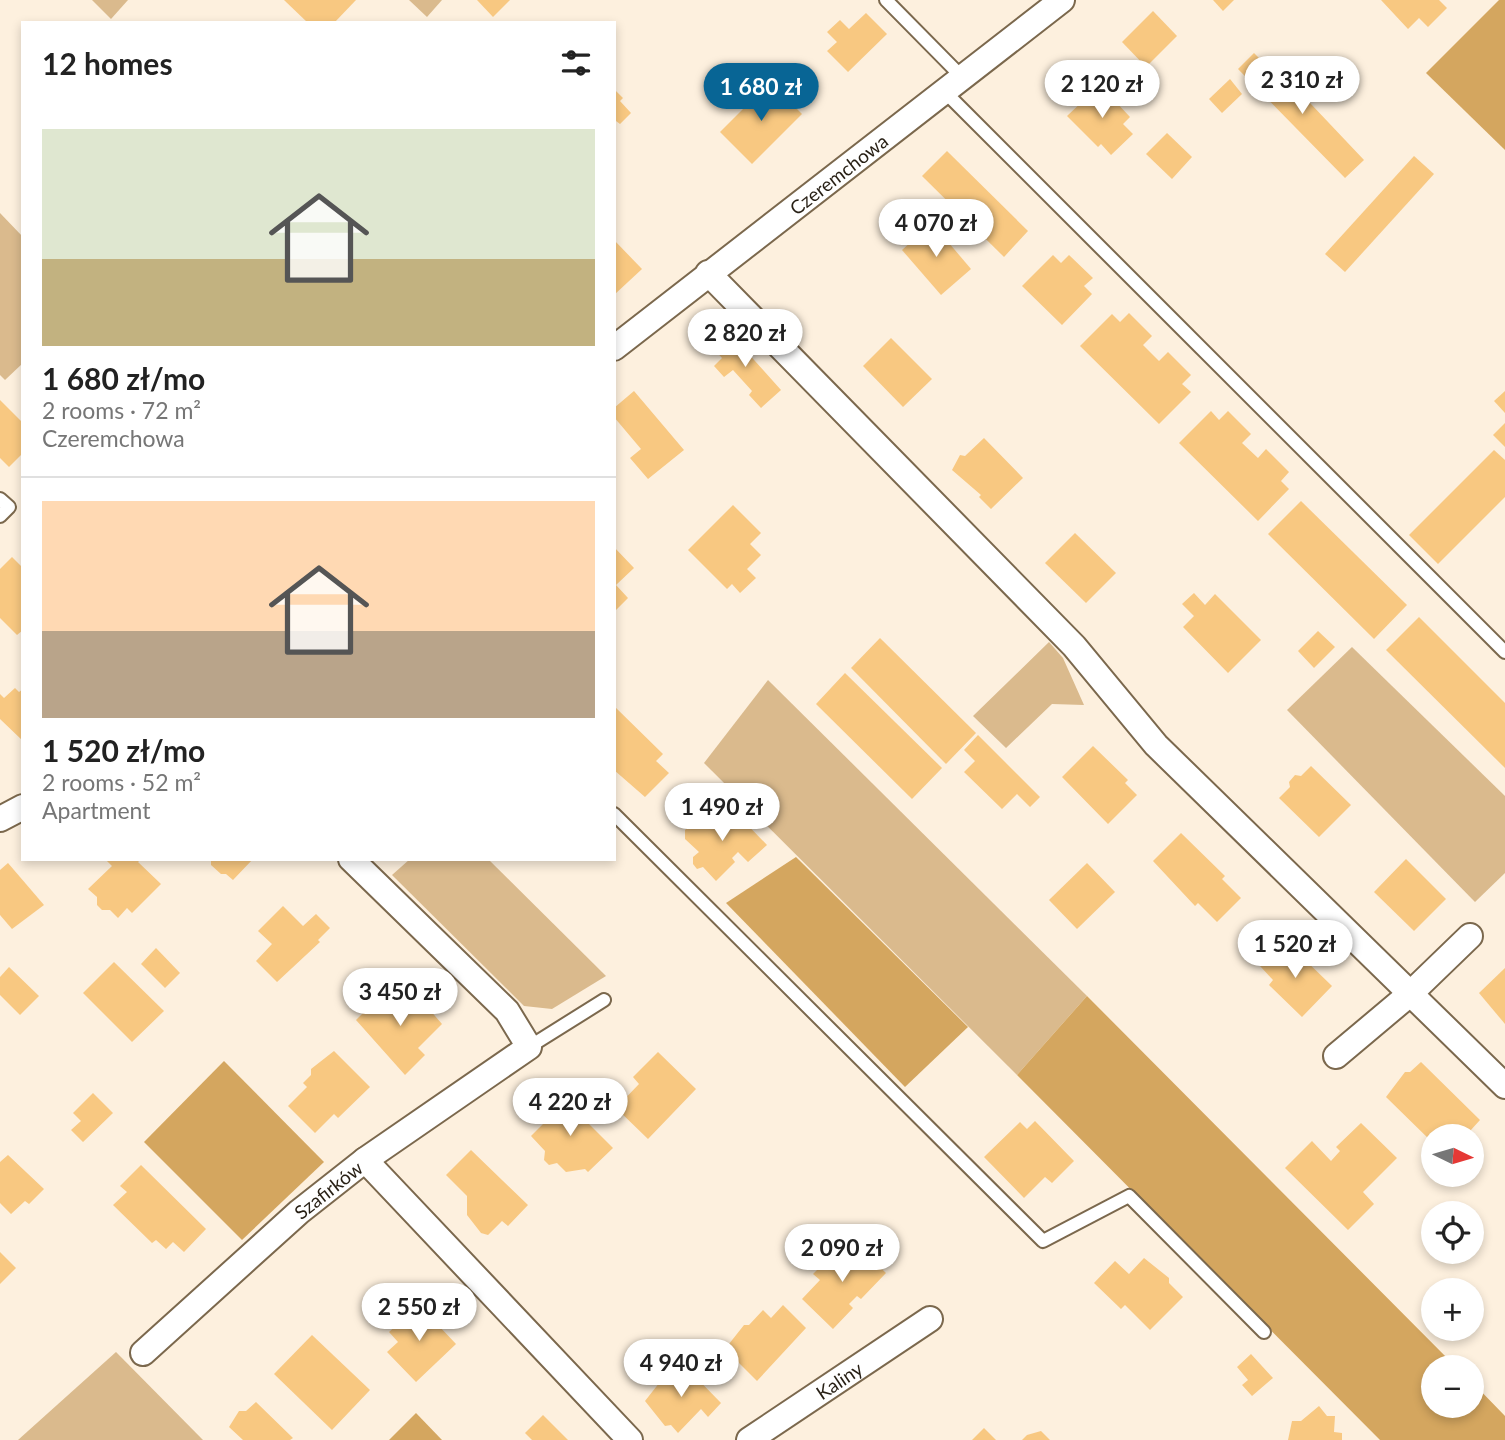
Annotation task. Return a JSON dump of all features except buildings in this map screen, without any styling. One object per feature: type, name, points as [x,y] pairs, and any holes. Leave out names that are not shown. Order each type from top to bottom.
[{"type":"street","name":"Czeremchowa","points":[[616,346],[708,272],[1062,0]]},
{"type":"street","points":[[708,272],[1074,646],[1156,745],[1505,1086]]},
{"type":"street","points":[[353,861],[507,1012],[529,1047]]},
{"type":"street","points":[[1336,1056],[1411,993],[1470,936]]},
{"type":"street","name":"Szafirków","points":[[143,1353],[299,1212],[365,1160],[529,1047]]},
{"type":"street","points":[[365,1160],[629,1440]]},
{"type":"street","name":"Kaliny","points":[[749,1440],[930,1319]]},
{"type":"lane","points":[[886,0],[952,83],[1505,652]]},
{"type":"lane","points":[[0,499],[9,507],[0,516]]},
{"type":"lane","points":[[616,816],[1043,1241],[1129,1196],[1264,1332]]},
{"type":"lane","points":[[529,1047],[604,1000]]},
{"type":"shaded area","points":[[92,0],[128,0],[111,19]]},
{"type":"shaded area","points":[[409,0],[442,0],[427,17]]},
{"type":"shaded area","points":[[1499,0],[1505,0],[1505,150],[1426,73]]},
{"type":"shaded area","points":[[0,213],[21,235],[21,365],[5,380],[0,375]]},
{"type":"shaded area","points":[[1049,642],[1063,658],[1084,705],[1052,704],[1006,748],[973,716]]},
{"type":"shaded area","points":[[1352,647],[1505,796],[1505,873],[1475,902],[1287,710]]},
{"type":"shaded area","points":[[768,680],[1087,996],[1017,1075],[704,763]]},
{"type":"shaded area","points":[[796,857],[968,1027],[905,1087],[726,903]]},
{"type":"shaded area","points":[[408,861],[490,861],[606,976],[552,1009],[524,1006],[392,875]]},
{"type":"shaded area","points":[[1087,996],[1421,1332],[1421,1341],[1430,1341],[1444,1355],[1421,1355],[1421,1418],[1484,1418],[1484,1394],[1505,1416],[1505,1440],[1380,1440],[1017,1075]]},
{"type":"shaded area","points":[[224,1061],[324,1162],[242,1240],[144,1142]]},
{"type":"shaded area","points":[[116,1352],[203,1440],[18,1440]]},
{"type":"shaded area","points":[[416,1413],[442,1440],[389,1440]]}]
